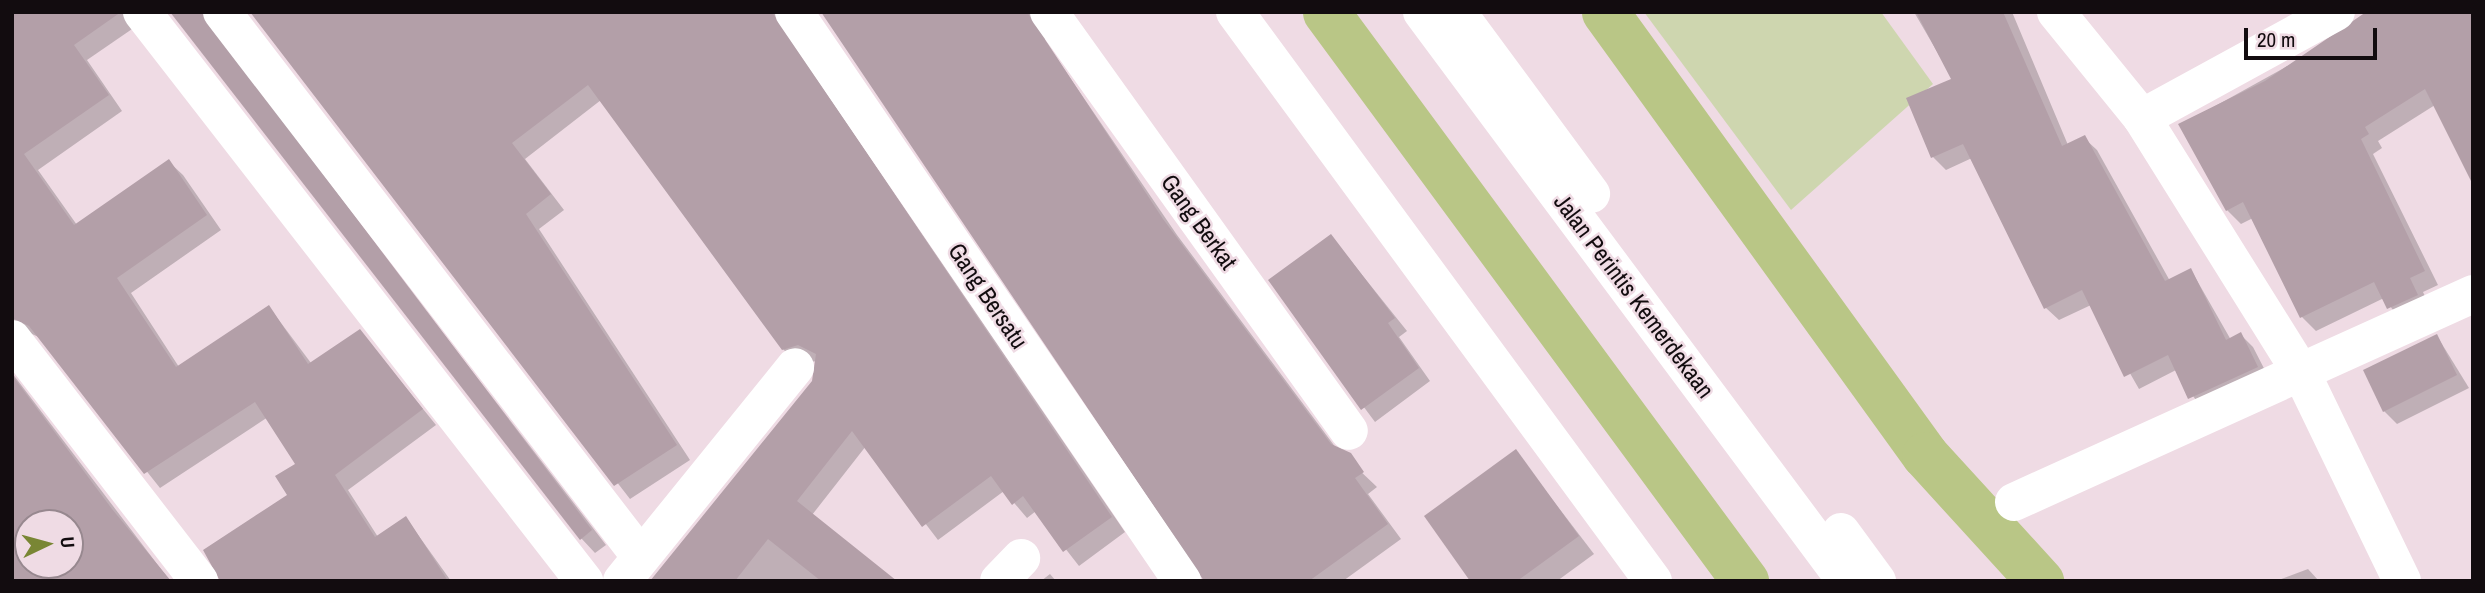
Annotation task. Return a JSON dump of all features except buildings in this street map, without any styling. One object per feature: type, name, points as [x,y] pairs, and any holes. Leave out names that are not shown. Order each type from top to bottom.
[{"type":"main road","points":[[142,12],[583,581]]},
{"type":"main road","points":[[222,12],[632,569],[795,368]]},
{"type":"main road","name":"Gang Bersatu","points":[[794,12],[1182,581]]},
{"type":"main road","name":"Gang Berkat","points":[[1049,12],[1349,431]]},
{"type":"main road","points":[[1235,12],[1653,581]]},
{"type":"main road","name":"Jalan Perintis Kemerdekaan","points":[[1422,12],[1846,581]]},
{"type":"main road","name":"Jalan Perintis Kemerdekaan","points":[[1457,12],[1877,581]]},
{"type":"main road","points":[[2056,12],[2143,118],[2302,374],[2402,581]]},
{"type":"main road","points":[[2143,118],[2336,12]]},
{"type":"main road","points":[[2014,502],[2302,374],[2473,294]]},
{"type":"main road","points":[[12,339],[199,581]]},
{"type":"green space","points":[[1644,12],[1881,12],[1933,84],[1791,210]]},
{"type":"waterway","points":[[1326,12],[1745,581]]},
{"type":"waterway","points":[[1605,12],[1925,455],[2040,581]]}]
